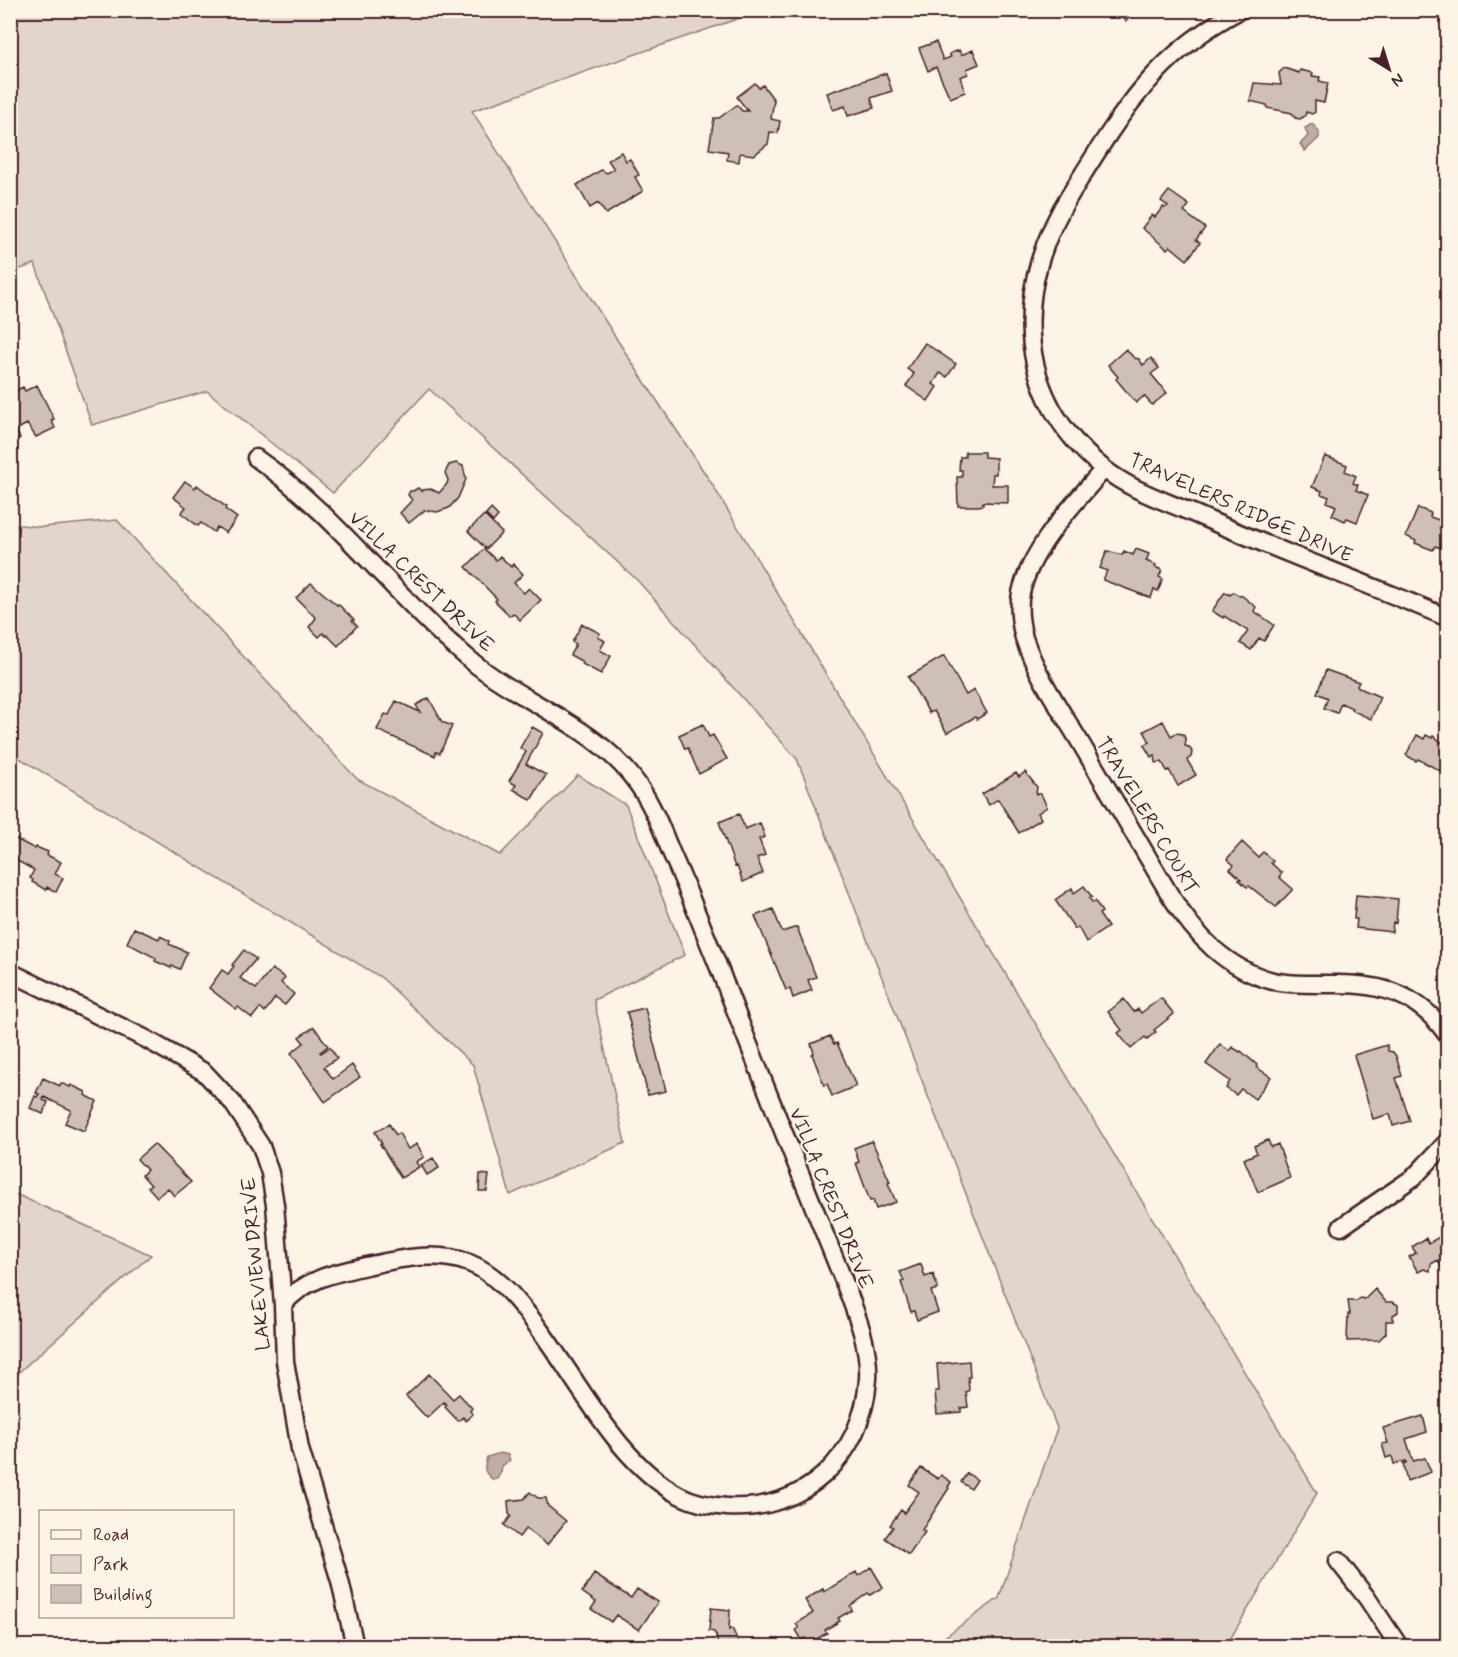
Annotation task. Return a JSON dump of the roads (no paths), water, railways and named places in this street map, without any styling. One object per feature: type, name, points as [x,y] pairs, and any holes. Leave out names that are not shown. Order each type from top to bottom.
[{"type":"street","name":"TRAVELERS RIDGE DRIVE","points":[[1240,10],[1193,40],[1164,63],[1145,83],[1064,203],[1037,263],[1033,283],[1029,316],[1036,366],[1047,397],[1061,422],[1082,448],[1104,469],[1145,493],[1448,618]]},
{"type":"street","name":"VILLA CREST DRIVE","points":[[256,458],[327,518],[468,658],[504,685],[576,726],[597,741],[627,770],[641,788],[690,895],[843,1279],[865,1344],[868,1368],[867,1389],[861,1418],[853,1438],[838,1461],[813,1484],[767,1504],[739,1507],[711,1506],[677,1495],[639,1464],[606,1426],[542,1331],[517,1301],[494,1278],[470,1263],[449,1258],[429,1257],[368,1266],[325,1277],[303,1286],[292,1293],[283,1305]]},
{"type":"street","name":"TRAVELERS COURT","points":[[1104,469],[1040,548],[1026,576],[1022,591],[1020,620],[1025,641],[1039,670],[1170,895],[1191,927],[1203,940],[1248,972],[1287,983],[1352,984],[1394,992],[1424,1008],[1448,1036]]},
{"type":"street","name":"LAKEVIEW DRIVE","points":[[10,972],[93,1011],[192,1065],[213,1081],[232,1102],[261,1146],[270,1173],[276,1212],[285,1361],[300,1449],[340,1581],[355,1647]]},
{"type":"street","points":[[1341,1227],[1414,1177],[1448,1141]]},
{"type":"street","points":[[1338,1562],[1367,1598],[1399,1647]]}]
